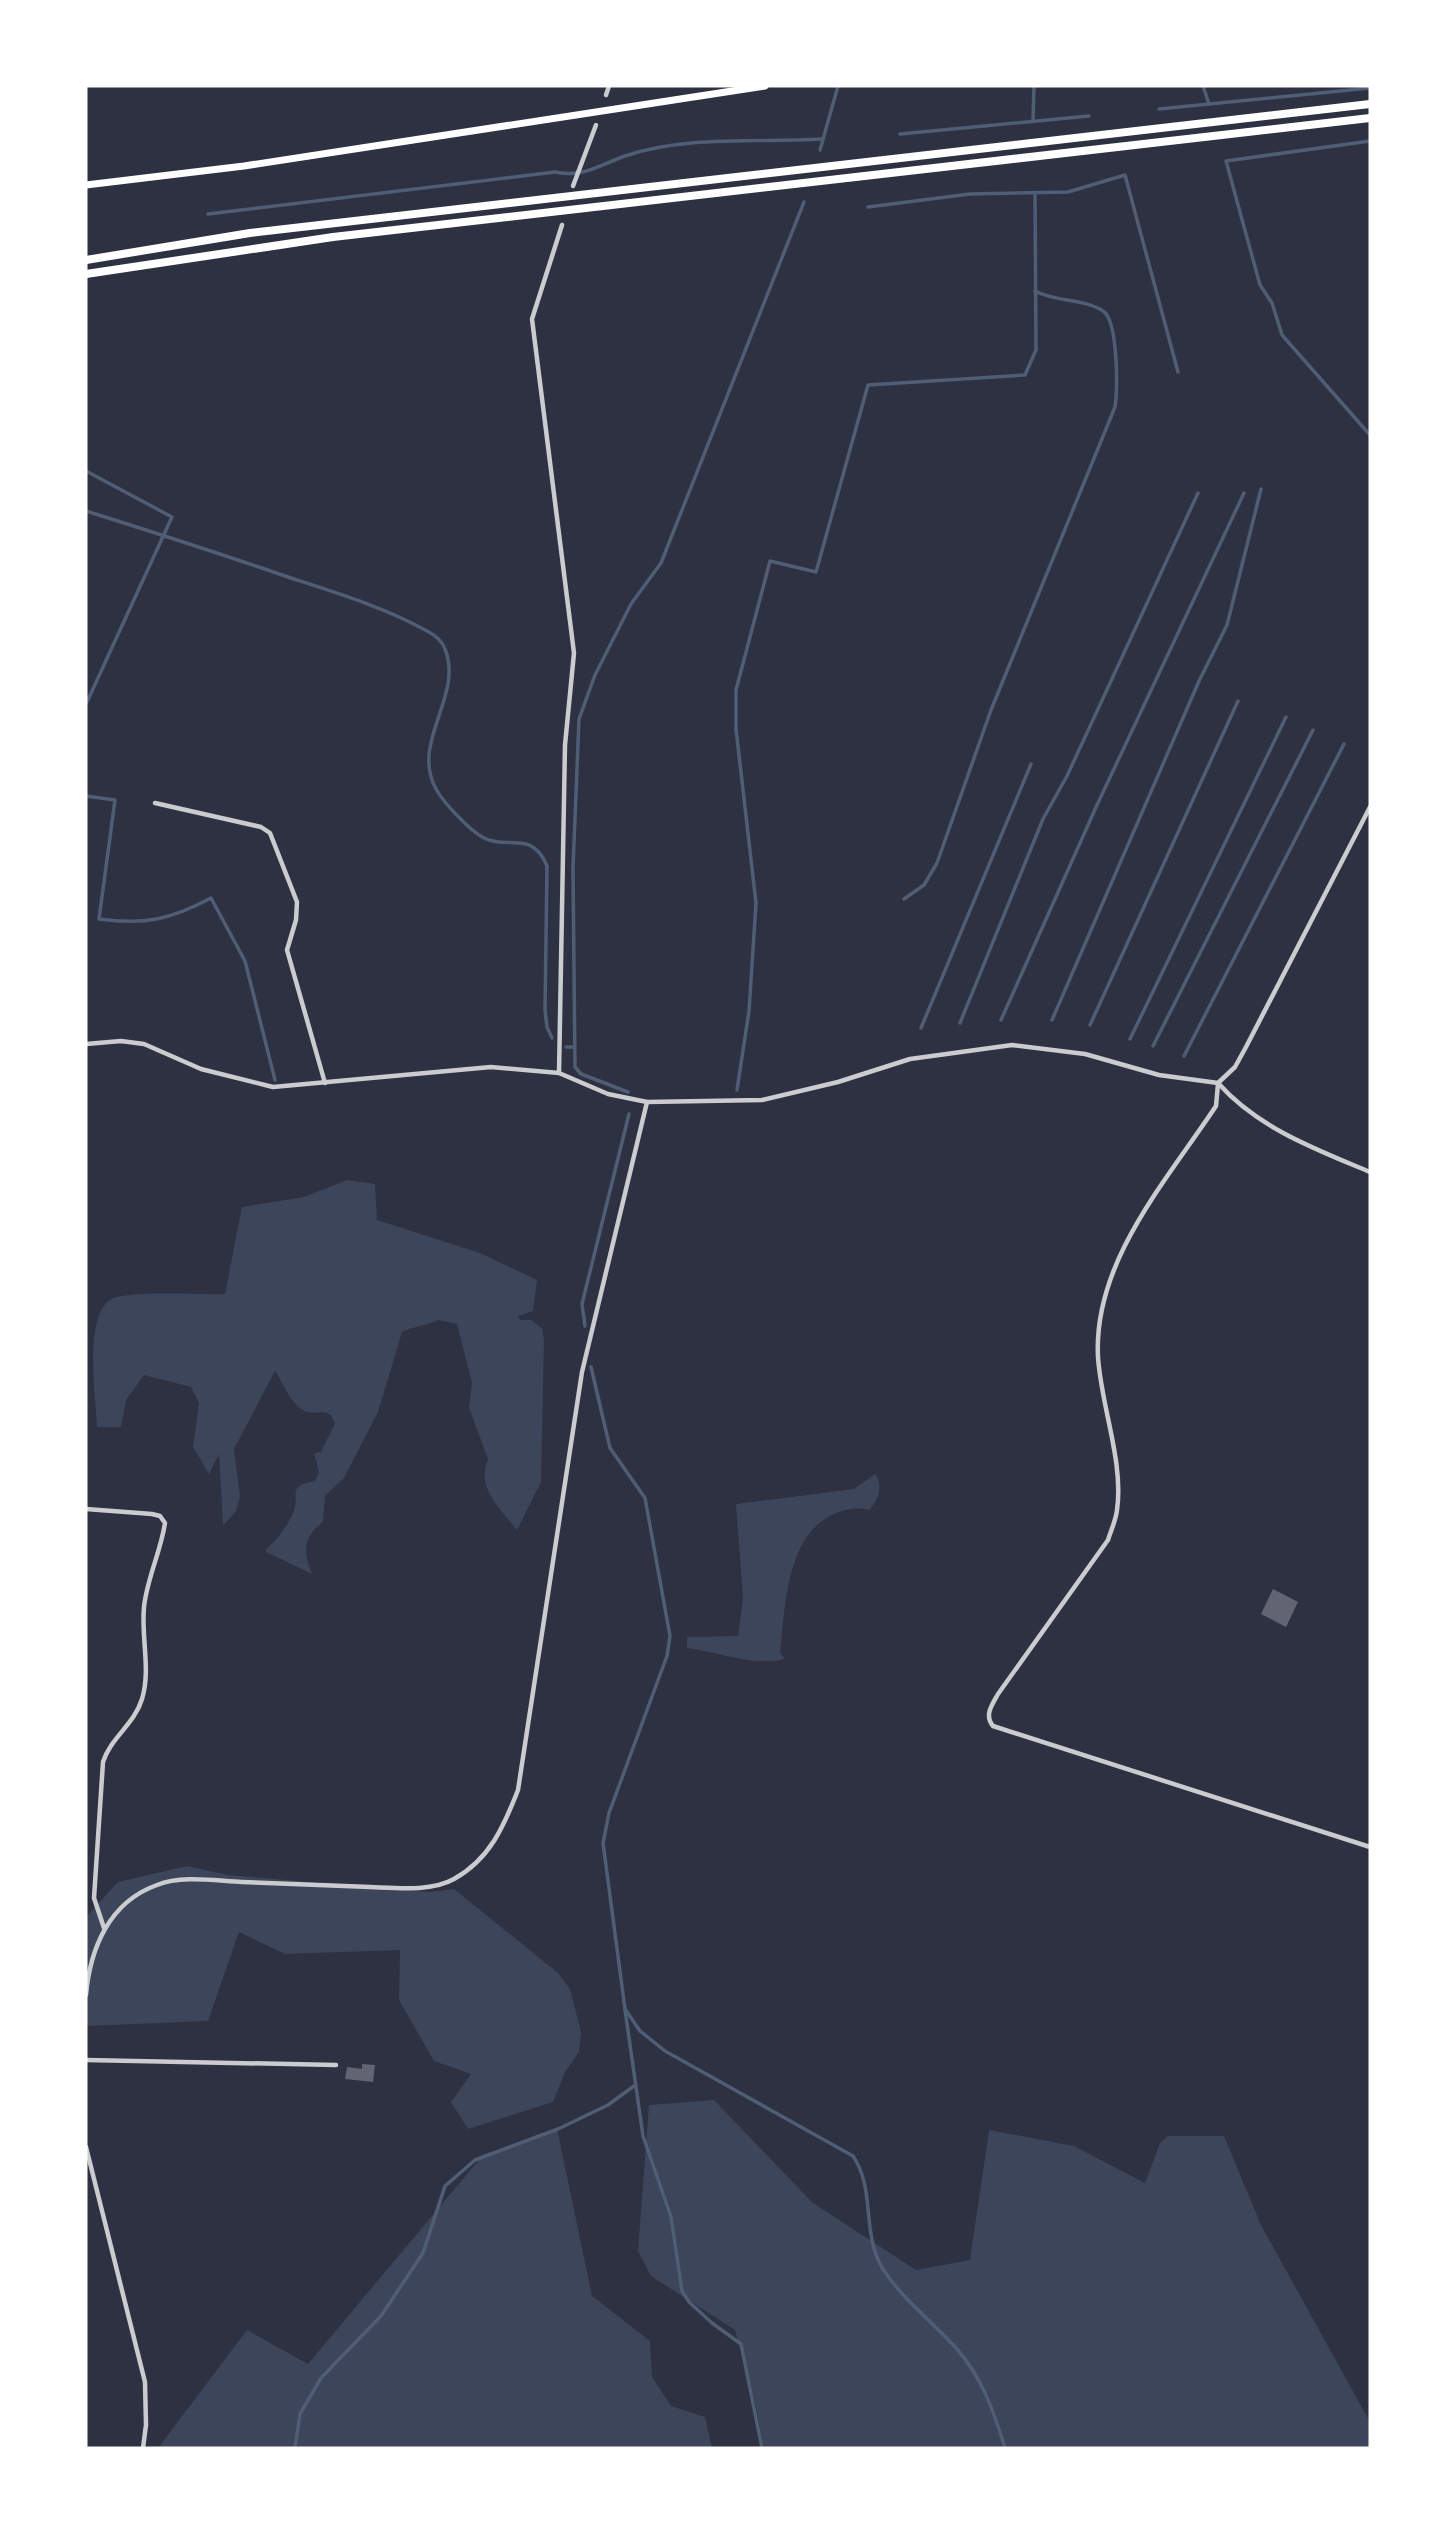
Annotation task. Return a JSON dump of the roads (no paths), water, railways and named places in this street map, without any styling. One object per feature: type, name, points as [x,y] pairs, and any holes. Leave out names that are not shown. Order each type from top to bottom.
[{"type":"highway","points":[[86,260],[238,235],[1370,104]]},
{"type":"highway","points":[[86,274],[232,250],[1370,118]]},
{"type":"main road","points":[[86,185],[257,164],[765,86]]},
{"type":"street","points":[[606,95],[609,86]]},
{"type":"street","points":[[573,186],[596,125]]},
{"type":"street","points":[[559,1073],[565,745],[574,653],[533,319],[562,225]]},
{"type":"street","points":[[155,803],[261,827],[270,833],[297,902],[296,920],[286,950],[325,1083]]},
{"type":"street","points":[[1370,807],[1235,1067],[1218,1083],[1216,1106],[1126,1243],[1105,1301],[1098,1356],[1118,1482],[1117,1511],[1108,1540],[998,1695],[989,1712],[989,1721],[993,1726],[1370,1847]]},
{"type":"street","points":[[86,1045],[121,1041],[144,1044],[201,1069],[273,1087],[491,1067],[559,1073],[608,1094],[647,1102],[762,1100],[838,1082],[910,1059],[1012,1045],[1084,1054],[1159,1075],[1218,1083],[1234,1102],[1265,1123],[1306,1145],[1370,1172]]},
{"type":"street","points":[[86,1995],[93,1948],[104,1928],[129,1902],[157,1885],[195,1880],[394,1888],[431,1886],[452,1880],[474,1865],[492,1847],[518,1790],[582,1372],[647,1102]]},
{"type":"street","points":[[86,1509],[152,1514],[160,1516],[165,1522],[144,1609],[144,1694],[129,1726],[108,1747],[103,1762],[94,1898],[104,1928]]},
{"type":"street","points":[[86,2060],[336,2065]]},
{"type":"street","points":[[86,2147],[145,2382],[146,2426],[143,2448]]},
{"type":"waterway","points":[[820,150],[838,86]]},
{"type":"waterway","points":[[1033,121],[1034,86]]},
{"type":"waterway","points":[[1203,86],[1209,104]]},
{"type":"waterway","points":[[1159,109],[1370,88]]},
{"type":"waterway","points":[[900,134],[1089,116]]},
{"type":"waterway","points":[[208,214],[555,172],[574,173],[591,170],[649,149],[673,145],[822,139]]},
{"type":"waterway","points":[[1370,141],[1226,161],[1260,285],[1272,303],[1282,335],[1370,435]]},
{"type":"waterway","points":[[868,207],[970,194],[1068,192],[1125,175],[1178,372]]},
{"type":"waterway","points":[[737,1090],[749,1011],[756,903],[736,729],[736,690],[770,561],[816,572],[868,385],[1025,375],[1036,350],[1035,195]]},
{"type":"waterway","points":[[628,1092],[581,1074],[575,1067],[573,868],[579,719],[595,675],[631,604],[661,563],[804,202]]},
{"type":"waterway","points":[[904,899],[924,885],[937,863],[991,710],[1115,407],[1116,356],[1108,317],[1096,307],[1035,291]]},
{"type":"waterway","points":[[86,471],[172,517],[86,704]]},
{"type":"waterway","points":[[1052,1020],[1199,681],[1227,625],[1261,489]]},
{"type":"waterway","points":[[960,1023],[1043,819],[1067,776],[1198,493]]},
{"type":"waterway","points":[[1001,1020],[1097,805],[1244,493]]},
{"type":"waterway","points":[[86,511],[359,601],[411,622],[440,641],[445,649],[449,667],[448,684],[432,736],[430,771],[439,795],[472,829],[492,841],[526,844],[541,855],[547,866],[545,1010],[547,1027],[552,1038]]},
{"type":"waterway","points":[[1090,1025],[1238,701]]},
{"type":"waterway","points":[[1130,1039],[1286,717]]},
{"type":"waterway","points":[[1153,1046],[1313,730]]},
{"type":"waterway","points":[[1184,1056],[1344,744]]},
{"type":"waterway","points":[[921,1028],[1031,764]]},
{"type":"waterway","points":[[86,796],[115,800],[99,919],[156,919],[183,911],[211,898],[245,961],[275,1080]]},
{"type":"waterway","points":[[566,1047],[574,1047]]},
{"type":"waterway","points":[[585,1326],[582,1304],[629,1114]]},
{"type":"waterway","points":[[591,1367],[610,1448],[645,1498],[670,1636],[667,1656],[609,1813],[603,1843],[625,2009],[640,2031],[665,2051],[853,2156],[864,2183],[872,2241],[883,2269],[908,2300],[965,2359],[992,2408],[1005,2448]]},
{"type":"waterway","points":[[625,2010],[643,2136],[671,2217],[682,2291],[689,2302],[712,2323],[741,2344],[762,2448]]},
{"type":"waterway","points":[[295,2448],[300,2414],[321,2378],[381,2316],[423,2253],[445,2186],[475,2160],[558,2129],[608,2105],[634,2086]]}]
